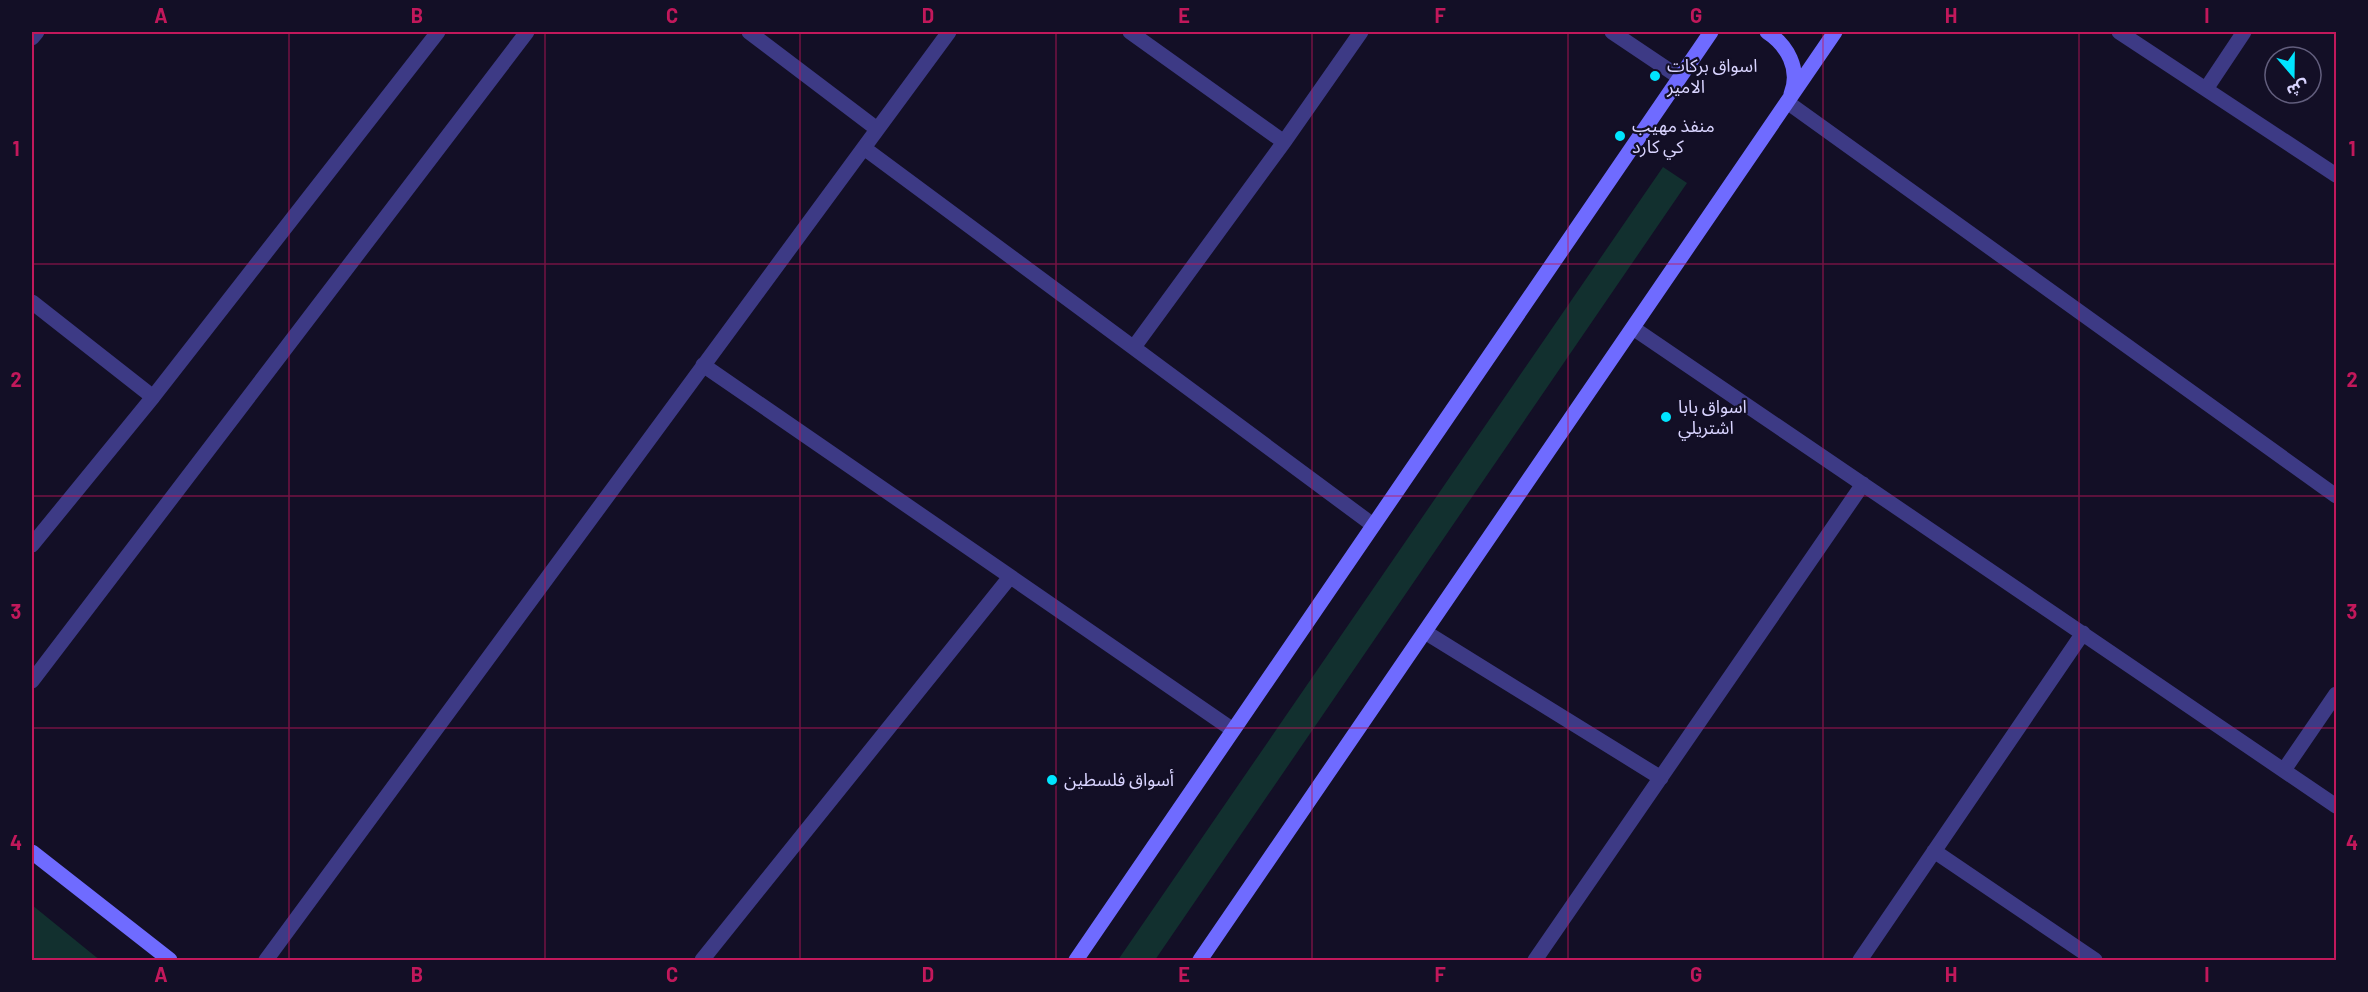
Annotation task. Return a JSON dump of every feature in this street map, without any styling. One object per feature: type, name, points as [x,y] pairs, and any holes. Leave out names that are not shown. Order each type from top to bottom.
[{"type":"main road","points":[[1076,960],[1711,32]]},
{"type":"main road","points":[[1702,45],[1719,32]]},
{"type":"main road","points":[[1767,32],[1777,38],[1792,61],[1793,89],[1787,102]]},
{"type":"main road","points":[[1200,960],[1835,32]]},
{"type":"main road","points":[[32,852],[170,960]]},
{"type":"street","points":[[32,38],[37,32]]},
{"type":"street","points":[[32,545],[153,397],[438,32]]},
{"type":"street","points":[[32,681],[527,32]]},
{"type":"street","points":[[749,32],[877,129]]},
{"type":"street","points":[[266,960],[949,32]]},
{"type":"street","points":[[1130,32],[1284,142]]},
{"type":"street","points":[[1134,347],[1284,142],[1361,32]]},
{"type":"street","points":[[1612,32],[1679,77]]},
{"type":"street","points":[[2119,32],[2337,175]]},
{"type":"street","points":[[2206,89],[2244,32]]},
{"type":"street","points":[[1787,102],[2337,496]]},
{"type":"street","points":[[864,148],[1373,525]]},
{"type":"street","points":[[32,302],[153,397]]},
{"type":"street","points":[[1633,328],[2337,806]]},
{"type":"street","points":[[703,365],[1233,730]]},
{"type":"street","points":[[1535,960],[1863,484]]},
{"type":"street","points":[[702,960],[1010,578]]},
{"type":"street","points":[[1425,632],[1661,778]]},
{"type":"street","points":[[1860,960],[2083,633]]},
{"type":"street","points":[[2284,770],[2337,694]]},
{"type":"street","points":[[1934,851],[2095,960]]},
{"type":"green space","points":[[1663,167],[1687,183],[1155,960],[1118,960]]},
{"type":"green space","points":[[32,905],[96,957],[101,960],[32,960]]},
{"type":"place","name":"اسواق بركات الامير","points":[[1655,76]]},
{"type":"place","name":"منفذ مهيب كي كارد","points":[[1620,136]]},
{"type":"place","name":"اسواق بابا اشتريلي","points":[[1666,417]]},
{"type":"place","name":"أسواق فلسطين","points":[[1052,780]]}]
